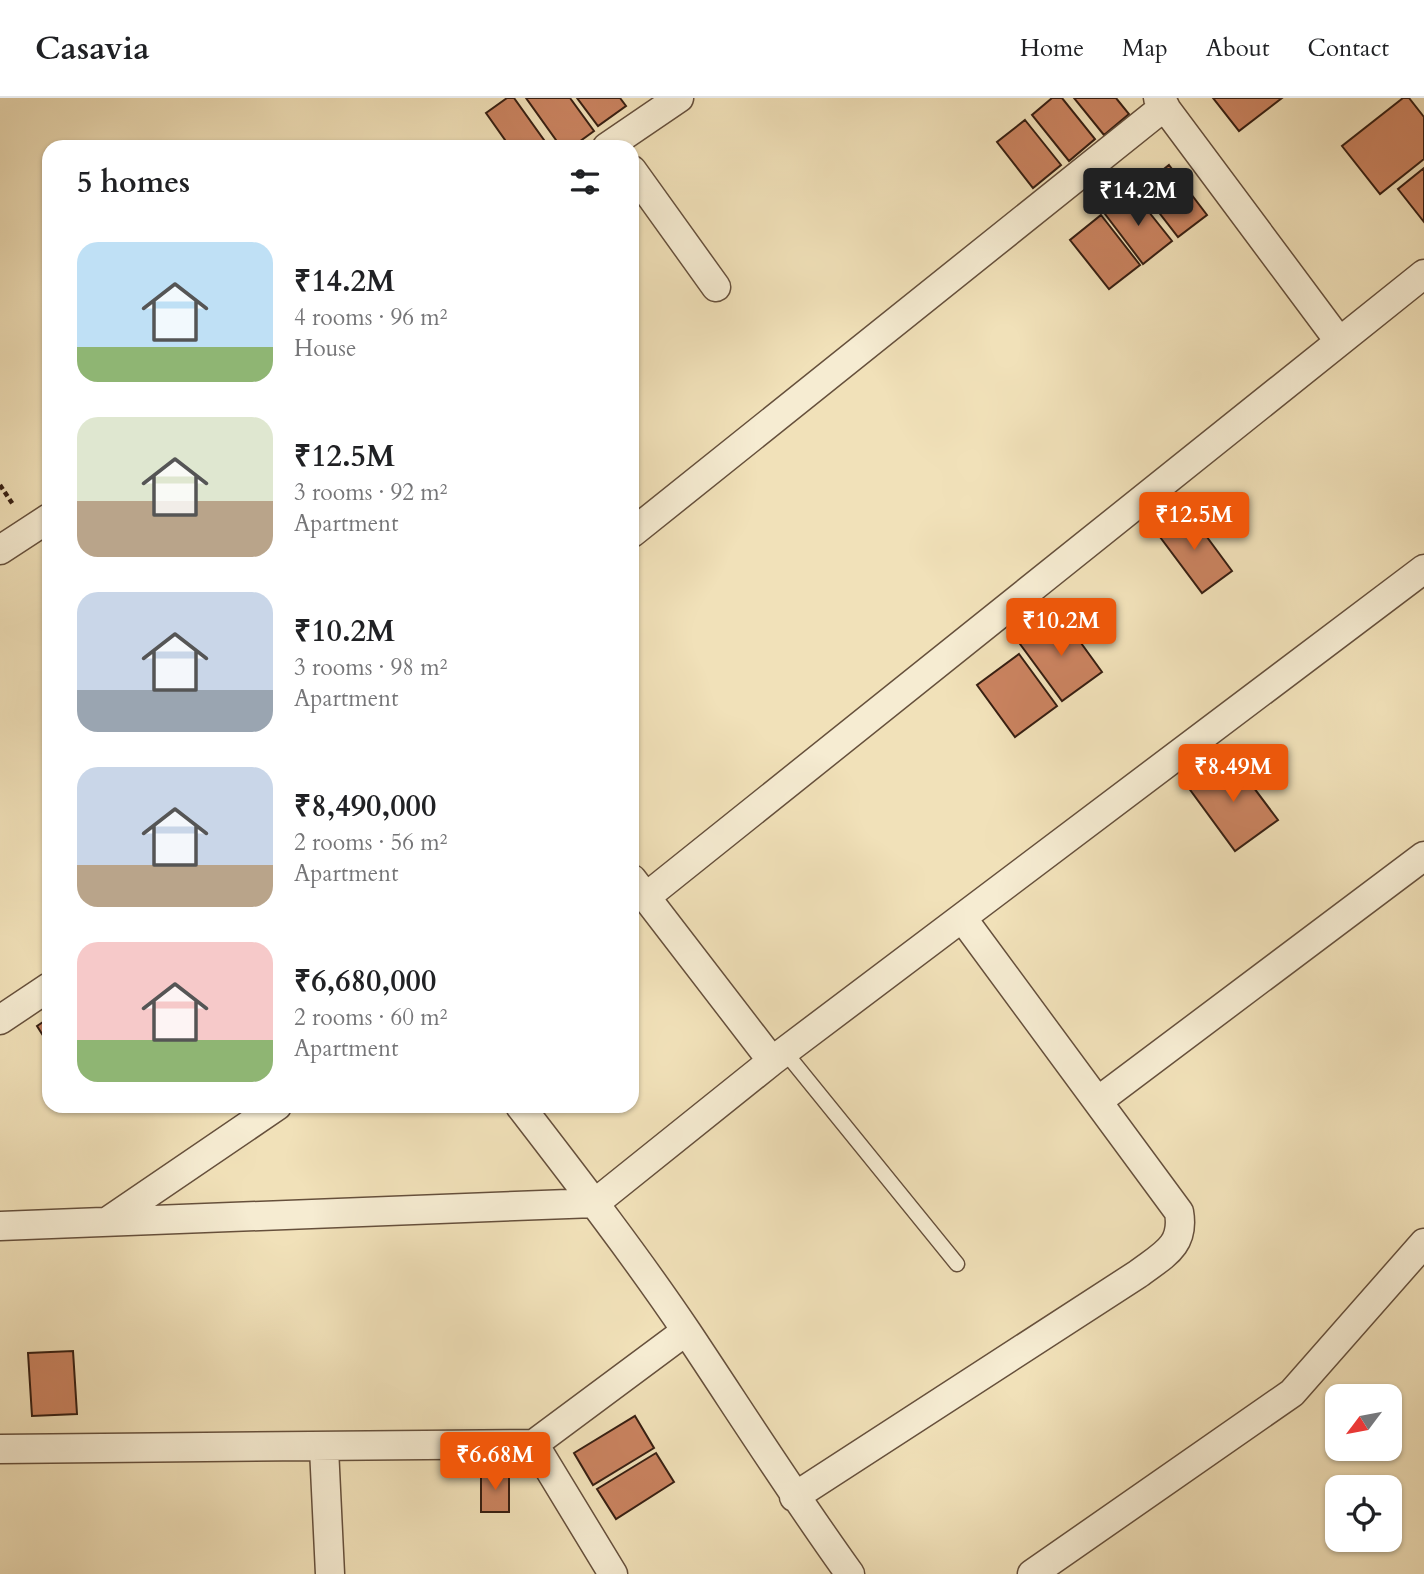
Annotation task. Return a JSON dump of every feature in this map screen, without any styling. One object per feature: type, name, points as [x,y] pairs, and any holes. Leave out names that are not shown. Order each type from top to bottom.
[{"type":"street","points":[[620,140],[680,98]]},
{"type":"street","points":[[639,527],[1161,102],[1339,341]]},
{"type":"street","points":[[639,180],[716,287]]},
{"type":"street","points":[[778,1056],[639,888],[1424,274]]},
{"type":"street","points":[[0,550],[42,528]]},
{"type":"street","points":[[0,1226],[594,1202],[778,1056],[1424,569]]},
{"type":"street","points":[[1098,1101],[1424,856]]},
{"type":"street","points":[[794,1497],[1138,1274],[1176,1244],[1182,1229],[1179,1212],[963,919]]},
{"type":"street","points":[[0,1020],[42,992]]},
{"type":"street","points":[[108,1221],[267,1113]]},
{"type":"street","points":[[525,1113],[594,1202],[686,1331],[794,1497],[850,1574]]},
{"type":"street","points":[[1032,1574],[1292,1393],[1424,1243]]},
{"type":"street","points":[[0,1449],[534,1444],[686,1331]]},
{"type":"street","points":[[534,1444],[613,1574]]},
{"type":"street","points":[[324,1448],[330,1574]]},
{"type":"lane","points":[[778,1056],[957,1264]]},
{"type":"building","points":[[507,98],[514,98],[544,140],[505,140],[486,113]]},
{"type":"building","points":[[526,98],[570,98],[594,131],[582,140],[556,140]]},
{"type":"building","points":[[577,98],[620,98],[626,106],[598,126]]},
{"type":"building","points":[[1052,98],[1062,98],[1095,139],[1069,161],[1032,115]]},
{"type":"building","points":[[1074,98],[1116,98],[1129,114],[1104,135]]},
{"type":"building","points":[[1213,98],[1282,98],[1239,131]]},
{"type":"building","points":[[1403,98],[1409,98],[1424,117],[1424,159],[1380,194],[1342,146]]},
{"type":"building","points":[[1025,120],[1061,165],[1033,188],[997,142]]},
{"type":"building","points":[[1169,165],[1207,215],[1178,237],[1140,188]]},
{"type":"building","points":[[1424,168],[1424,222],[1398,189]]},
{"type":"building","points":[[1133,192],[1172,241],[1143,264],[1105,214]]},
{"type":"building","points":[[1101,215],[1140,265],[1109,289],[1070,240]]},
{"type":"building","points":[[1187,510],[1232,571],[1202,593],[1157,533]]},
{"type":"building","points":[[1060,614],[1102,672],[1062,701],[1020,644]]},
{"type":"building","points":[[1019,654],[1057,706],[1015,737],[977,685]]},
{"type":"building","points":[[1230,756],[1278,820],[1235,851],[1188,787]]},
{"type":"building","points":[[73,1351],[77,1414],[32,1416],[28,1353]]},
{"type":"building","points":[[635,1416],[654,1448],[593,1485],[574,1453]]},
{"type":"building","points":[[656,1453],[674,1482],[616,1519],[597,1489]]},
{"type":"building","points":[[481,1473],[509,1473],[509,1512],[481,1512]]}]
